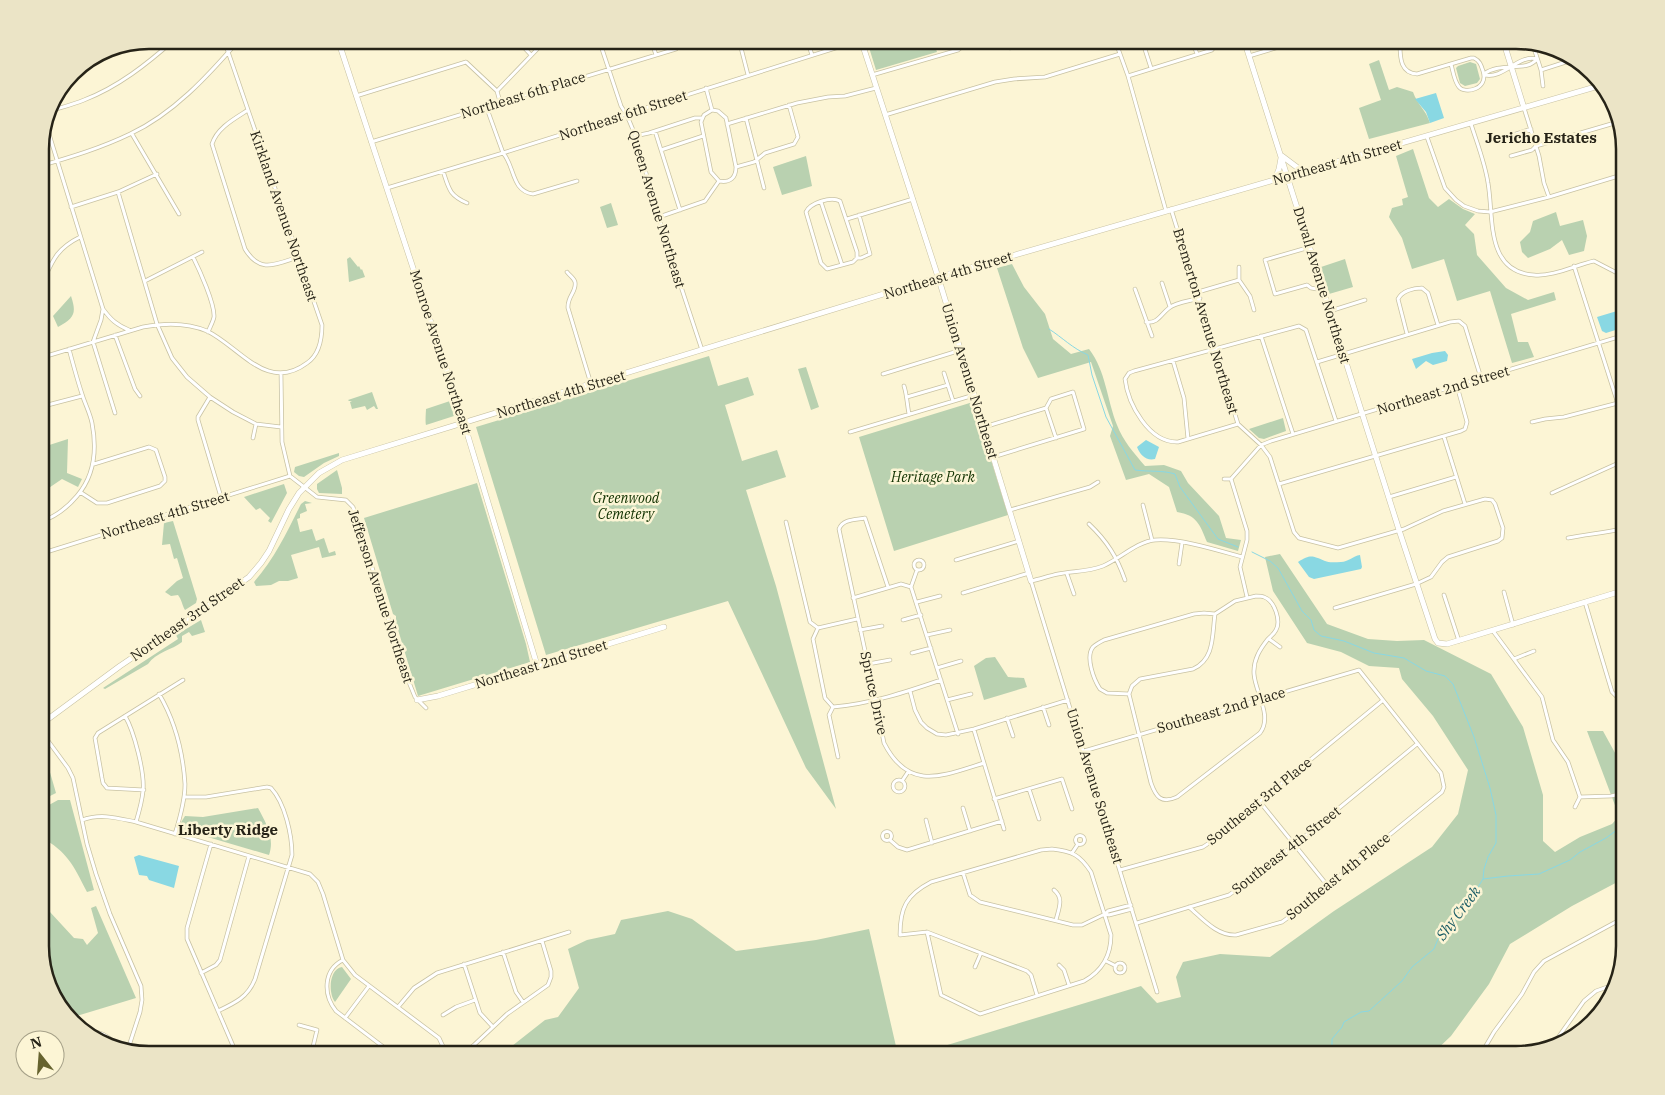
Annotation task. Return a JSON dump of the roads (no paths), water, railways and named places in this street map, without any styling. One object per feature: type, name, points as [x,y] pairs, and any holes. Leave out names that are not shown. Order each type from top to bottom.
[{"type":"street","points":[[56,109],[85,100],[122,80],[155,58],[164,49]]},
{"type":"street","name":"Kirkland Avenue Northeast","points":[[227,49],[322,326],[322,334],[317,352],[310,361],[292,371],[281,372]]},
{"type":"street","points":[[49,163],[92,150],[132,134],[182,99],[207,76],[231,49]]},
{"type":"street","name":"Monroe Avenue Northeast","points":[[341,49],[464,423],[537,665]]},
{"type":"street","points":[[526,49],[532,55]]},
{"type":"street","points":[[497,91],[538,49]]},
{"type":"street","name":"Queen Avenue Northeast","points":[[602,49],[621,106],[627,114],[702,350]]},
{"type":"street","points":[[654,49],[656,55]]},
{"type":"street","name":"Northeast 6th Place","points":[[371,142],[608,68],[676,49]]},
{"type":"street","points":[[741,49],[748,75]]},
{"type":"street","points":[[810,49],[812,55]]},
{"type":"street","name":"Northeast 6th Street","points":[[386,188],[831,49]]},
{"type":"street","name":"Union Avenue Northeast","points":[[863,49],[939,277],[1031,581]]},
{"type":"street","points":[[872,75],[959,49]]},
{"type":"street","name":"Bremerton Avenue Northeast","points":[[1119,49],[1169,210],[1216,348],[1238,424],[1261,445],[1272,461],[1294,532],[1299,538],[1338,548],[1399,530]]},
{"type":"street","points":[[1145,49],[1151,68]]},
{"type":"street","points":[[1195,49],[1197,54]]},
{"type":"street","points":[[1128,76],[1213,49]]},
{"type":"street","name":"Duvall Avenue Northeast","points":[[1247,49],[1432,633],[1438,643],[1447,644],[1459,641]]},
{"type":"street","points":[[1249,56],[1272,49]]},
{"type":"street","points":[[1400,49],[1403,67],[1411,74],[1474,58],[1479,61],[1485,80],[1482,85],[1462,90],[1458,85],[1451,64]]},
{"type":"street","points":[[1505,49],[1540,156],[1544,183],[1549,197]]},
{"type":"street","points":[[1535,51],[1541,70],[1543,86]]},
{"type":"street","points":[[884,115],[995,82],[1014,78],[1045,77],[1120,54]]},
{"type":"street","points":[[1484,74],[1505,66],[1517,68],[1534,63],[1537,59]]},
{"type":"street","points":[[356,96],[466,62],[497,91],[500,102]]},
{"type":"street","points":[[1541,70],[1566,62]]},
{"type":"street","name":"Northeast 4th Street","points":[[304,487],[319,473],[342,460],[939,277],[1594,87]]},
{"type":"street","points":[[706,88],[712,110]]},
{"type":"street","points":[[727,124],[789,105],[828,97],[845,96],[876,88]]},
{"type":"street","points":[[736,167],[757,159],[765,153],[794,144],[798,137],[789,105]]},
{"type":"street","points":[[486,106],[503,153],[508,158],[516,183],[527,193],[541,192],[577,180]]},
{"type":"street","points":[[248,110],[226,125],[215,136],[212,144],[245,249],[250,258],[256,263],[264,265],[272,265],[298,257]]},
{"type":"street","points":[[712,110],[721,113],[726,118],[736,167],[736,172],[732,179],[725,182],[719,180],[711,172],[703,136],[702,118],[707,112],[712,110]]},
{"type":"street","points":[[634,136],[695,118],[702,118]]},
{"type":"street","points":[[746,118],[764,188]]},
{"type":"street","points":[[1511,156],[1532,150],[1536,146],[1613,123]]},
{"type":"street","points":[[1471,124],[1486,172],[1495,244],[1505,262],[1523,273],[1535,276],[1594,261],[1616,272]]},
{"type":"street","points":[[1507,137],[1531,130]]},
{"type":"street","points":[[655,131],[680,210]]},
{"type":"street","points":[[132,134],[179,214]]},
{"type":"street","points":[[661,150],[703,136]]},
{"type":"street","points":[[50,137],[103,309],[115,323],[130,330]]},
{"type":"street","points":[[1427,137],[1441,178],[1450,195],[1464,206],[1478,211],[1490,212],[1616,177]]},
{"type":"street","points":[[1275,179],[1281,155],[1302,171]]},
{"type":"street","points":[[443,171],[453,196],[467,203]]},
{"type":"street","points":[[71,207],[118,192],[157,174]]},
{"type":"street","points":[[659,218],[705,201],[719,180]]},
{"type":"street","points":[[118,192],[157,324],[176,363],[186,377],[210,397],[233,412],[256,424],[281,427]]},
{"type":"street","points":[[857,258],[847,219],[838,200],[832,199],[821,202],[810,206],[806,210],[821,263],[825,268],[829,269],[853,262],[857,258],[868,256],[870,251],[859,215]]},
{"type":"street","points":[[847,219],[912,199]]},
{"type":"street","points":[[821,202],[842,265]]},
{"type":"street","points":[[49,268],[54,257],[69,243],[80,237]]},
{"type":"street","points":[[1310,247],[1265,260],[1275,294],[1307,285],[1318,290],[1324,290]]},
{"type":"street","points":[[145,281],[202,252]]},
{"type":"street","points":[[193,257],[213,308],[214,320],[208,332]]},
{"type":"street","points":[[1574,266],[1616,397]]},
{"type":"street","points":[[1239,267],[1239,280],[1250,296],[1254,310]]},
{"type":"street","points":[[567,272],[575,283],[575,288],[567,301],[568,308],[591,384]]},
{"type":"street","points":[[1198,292],[1239,280]]},
{"type":"street","points":[[1162,283],[1170,307]]},
{"type":"street","points":[[1407,334],[1398,304],[1400,296],[1404,292],[1418,288],[1425,290],[1428,293],[1438,325]]},
{"type":"street","points":[[1135,289],[1152,336]]},
{"type":"street","points":[[1146,322],[1156,321],[1170,307],[1200,298]]},
{"type":"street","points":[[1330,311],[1365,300]]},
{"type":"street","points":[[103,309],[93,342],[115,412]]},
{"type":"street","points":[[1317,362],[1438,325],[1459,321],[1465,326],[1481,378]]},
{"type":"street","points":[[49,355],[130,330],[157,324],[177,324],[208,332],[259,368],[271,372],[281,372],[282,449],[290,476]]},
{"type":"street","points":[[1238,424],[1188,439],[1172,442],[1166,440],[1152,433],[1135,410],[1125,381],[1127,375],[1134,371],[1295,326],[1303,327],[1306,330],[1336,421]]},
{"type":"street","points":[[115,335],[135,390],[140,396]]},
{"type":"street","points":[[1261,336],[1293,434]]},
{"type":"street","name":"Northeast 2nd Street","points":[[1261,445],[1616,338]]},
{"type":"street","points":[[49,518],[64,510],[80,492],[94,464],[92,424],[69,350]]},
{"type":"street","points":[[883,374],[961,350]]},
{"type":"street","points":[[1173,361],[1184,398],[1188,439]]},
{"type":"street","points":[[944,373],[953,401]]},
{"type":"street","points":[[907,396],[948,385]]},
{"type":"street","points":[[904,386],[910,414]]},
{"type":"street","points":[[1279,484],[1461,431],[1467,425],[1457,386]]},
{"type":"street","points":[[984,427],[1046,408],[1051,399],[1073,392],[1084,429],[994,458]]},
{"type":"street","points":[[850,432],[975,394]]},
{"type":"street","points":[[49,404],[82,396]]},
{"type":"street","points":[[210,397],[198,420],[221,497]]},
{"type":"street","points":[[1532,422],[1564,417],[1616,404]]},
{"type":"street","points":[[1046,408],[1056,438]]},
{"type":"street","points":[[253,438],[256,424]]},
{"type":"street","points":[[1444,436],[1465,504]]},
{"type":"street","points":[[1224,479],[1231,479],[1261,445]]},
{"type":"street","points":[[80,492],[97,503],[107,503],[160,486],[165,481],[156,450],[149,447],[94,464]]},
{"type":"street","points":[[1552,493],[1616,464]]},
{"type":"street","name":"Northeast 4th Street","points":[[49,551],[290,476]]},
{"type":"street","name":"Jefferson Avenue Northeast","points":[[290,476],[317,497],[346,500],[353,507],[406,675],[417,700],[426,708]]},
{"type":"street","points":[[1388,497],[1456,477]]},
{"type":"street","points":[[1231,479],[1247,531],[1247,540],[1240,567],[1247,597]]},
{"type":"street","points":[[1010,510],[1098,482]]},
{"type":"street","name":"Northeast 3rd Street","points":[[49,718],[120,666],[248,577],[269,551],[289,509],[304,487]]},
{"type":"street","points":[[1335,608],[1416,584],[1432,577],[1442,562],[1448,558],[1498,541],[1502,538],[1503,528],[1495,504],[1485,498],[1443,511],[1399,530]]},
{"type":"street","points":[[1143,505],[1152,540]]},
{"type":"street","name":"Spruce Drive","points":[[888,587],[865,518],[841,524],[839,529],[884,743],[889,753],[908,772]]},
{"type":"street","points":[[786,522],[810,622],[818,628],[857,619]]},
{"type":"street","points":[[1090,524],[1118,558],[1125,580]]},
{"type":"street","points":[[1568,538],[1616,530]]},
{"type":"street","points":[[1031,581],[1059,574],[1090,571],[1106,565],[1152,540],[1169,540],[1206,547],[1242,557]]},
{"type":"street","points":[[956,560],[1019,541]]},
{"type":"street","points":[[1178,564],[1182,543]]},
{"type":"street","points":[[917,570],[911,587],[958,734]]},
{"type":"street","points":[[963,594],[1029,573]]},
{"type":"street","points":[[1067,574],[1074,594]]},
{"type":"street","name":"Union Avenue Southeast","points":[[1031,581],[1157,992]]},
{"type":"street","points":[[853,598],[901,584],[911,587]]},
{"type":"street","points":[[1504,592],[1513,624]]},
{"type":"street","points":[[1444,595],[1459,641],[1616,593]]},
{"type":"street","points":[[917,602],[940,596]]},
{"type":"street","points":[[1129,694],[1107,693],[1100,689],[1090,662],[1094,646],[1104,640],[1194,614],[1215,614],[1235,601],[1247,597],[1265,597],[1271,602],[1278,625],[1276,632],[1258,654],[1255,664],[1254,674],[1265,717],[1260,733],[1177,797],[1164,800],[1154,792],[1129,694],[1132,686],[1140,679],[1194,668],[1206,661],[1210,655],[1215,614]]},
{"type":"street","points":[[1585,602],[1612,692],[1616,696]]},
{"type":"street","points":[[903,620],[921,615]]},
{"type":"street","name":"Northeast 2nd Street","points":[[417,700],[664,626]]},
{"type":"street","points":[[860,630],[882,626]]},
{"type":"street","points":[[818,628],[813,639],[826,698],[833,707]]},
{"type":"street","points":[[927,635],[950,630]]},
{"type":"street","points":[[1493,631],[1542,698],[1553,740],[1568,762],[1580,797],[1575,807]]},
{"type":"street","points":[[1269,639],[1280,647]]},
{"type":"street","points":[[912,654],[931,648]]},
{"type":"street","points":[[1514,658],[1534,651]]},
{"type":"street","points":[[868,664],[890,660]]},
{"type":"street","points":[[937,668],[961,662]]},
{"type":"street","name":"Southeast 2nd Place","points":[[1084,751],[1359,670],[1382,701]]},
{"type":"street","points":[[144,790],[107,788],[103,783],[95,742],[98,733],[183,680]]},
{"type":"street","points":[[833,707],[910,691],[941,680]]},
{"type":"street","points":[[910,691],[918,716],[926,728],[937,734],[958,734],[1068,700]]},
{"type":"street","points":[[159,694],[168,709],[174,726],[185,784],[181,814],[175,834]]},
{"type":"street","points":[[948,700],[971,694]]},
{"type":"street","points":[[1382,701],[1417,744]]},
{"type":"street","name":"Southeast 3rd Place","points":[[1120,870],[1202,847],[1260,802],[1382,701]]},
{"type":"street","points":[[833,707],[829,715],[838,757]]},
{"type":"street","points":[[1043,707],[1049,725]]},
{"type":"street","points":[[125,716],[134,734],[143,779],[144,790],[136,822]]},
{"type":"street","points":[[1007,718],[1013,736]]},
{"type":"street","points":[[974,729],[1004,829]]},
{"type":"street","points":[[49,742],[73,778],[96,874],[140,986],[142,1000],[140,1012],[130,1044]]},
{"type":"street","name":"Southeast 4th Place","points":[[1189,907],[1224,934],[1236,935],[1282,922],[1289,917],[1442,792],[1444,781],[1441,773],[1417,744]]},
{"type":"street","name":"Southeast 4th Street","points":[[1137,923],[1229,895],[1294,845],[1417,744]]},
{"type":"street","points":[[902,780],[908,772],[923,777],[937,776],[984,763]]},
{"type":"street","points":[[994,799],[1062,779],[1072,809]]},
{"type":"street","points":[[184,797],[206,797],[267,787],[271,788],[280,803],[292,836],[292,855],[289,867],[252,988],[238,1001],[218,1011]]},
{"type":"street","points":[[1029,789],[1038,819]]},
{"type":"street","points":[[1580,797],[1616,795]]},
{"type":"street","points":[[1260,802],[1327,885]]},
{"type":"street","points":[[962,808],[970,832]]},
{"type":"street","points":[[82,820],[90,817],[107,816],[136,822],[310,874],[318,882],[324,894],[343,960],[355,975],[439,1038],[444,1046]]},
{"type":"street","points":[[926,820],[932,843]]},
{"type":"street","points":[[890,840],[898,848],[907,850],[1002,821]]},
{"type":"street","points":[[211,844],[186,934],[188,945],[233,1046]]},
{"type":"street","points":[[1072,853],[1078,844]]},
{"type":"street","points":[[927,932],[941,995],[980,1014],[1069,985],[1091,977],[1106,961],[1111,943],[1111,934],[1092,872],[1086,864],[1072,853],[1052,849],[1040,850],[931,882],[910,896],[900,921],[900,935],[927,932],[1029,973],[1038,995]]},
{"type":"street","points":[[200,973],[216,965],[220,960],[249,856]]},
{"type":"street","points":[[963,873],[970,895],[974,899],[1073,925],[1082,925],[1108,912],[1131,907]]},
{"type":"street","points":[[1054,890],[1061,899],[1056,920]]},
{"type":"street","points":[[1486,1046],[1522,994],[1534,972],[1544,960],[1616,922]]},
{"type":"street","points":[[398,1007],[414,988],[437,973],[569,932]]},
{"type":"street","points":[[473,1046],[507,1014],[548,985],[551,971],[542,941]]},
{"type":"street","points":[[503,952],[516,992],[523,1002]]},
{"type":"street","points":[[975,967],[981,953]]},
{"type":"street","points":[[343,960],[334,966],[327,985],[328,999],[336,1012],[382,1046]]},
{"type":"street","points":[[1106,961],[1116,966]]},
{"type":"street","points":[[464,964],[480,1013],[493,1027]]},
{"type":"street","points":[[1059,965],[1064,970],[1069,985]]},
{"type":"street","points":[[345,1018],[370,986]]},
{"type":"street","points":[[1558,1037],[1584,1001],[1596,991],[1608,987]]},
{"type":"street","points":[[443,1015],[456,1007],[476,1000]]},
{"type":"street","points":[[299,1026],[318,1030],[315,1046]]},
{"type":"street","points":[[98,1032],[101,1032],[111,1039]]},
{"type":"water","points":[[1436,93],[1444,118],[1430,123],[1426,112],[1415,99]]},
{"type":"water","points":[[1616,311],[1616,330],[1606,333],[1602,331],[1597,317]]},
{"type":"water","points":[[1445,351],[1448,355],[1447,361],[1433,365],[1426,361],[1416,369],[1412,359]]},
{"type":"water","points":[[1146,440],[1159,447],[1155,459],[1146,458],[1138,450],[1137,447]]},
{"type":"water","points":[[1360,555],[1361,569],[1314,579],[1309,577],[1298,562],[1311,557],[1328,562],[1344,562]]},
{"type":"water","points":[[139,855],[179,866],[174,888],[149,880],[147,876],[139,875],[134,857]]},
{"type":"waterway","points":[[1049,329],[1088,355],[1092,375],[1106,417],[1135,470],[1175,474],[1180,487],[1218,539],[1238,547]]},
{"type":"waterway","points":[[1252,552],[1270,561],[1278,568],[1302,611],[1311,620],[1314,630],[1321,636],[1344,641],[1374,653],[1404,658],[1426,671],[1445,676],[1453,684],[1474,737],[1490,788],[1496,815],[1496,843],[1488,857],[1483,879]]},
{"type":"waterway","name":"Shy Creek","points":[[1332,1046],[1332,1039],[1344,1022],[1361,1012],[1369,1011],[1402,981],[1412,967],[1434,949],[1438,939],[1460,916],[1483,879],[1539,874],[1570,860],[1616,831]]},
{"type":"district","name":"Jericho Estates","points":[[1541,137]]},
{"type":"district","name":"Liberty Ridge","points":[[228,829]]},
{"type":"park label","name":"Heritage Park","points":[[933,477]]},
{"type":"park label","name":"Greenwood Cemetery","points":[[626,506]]}]
